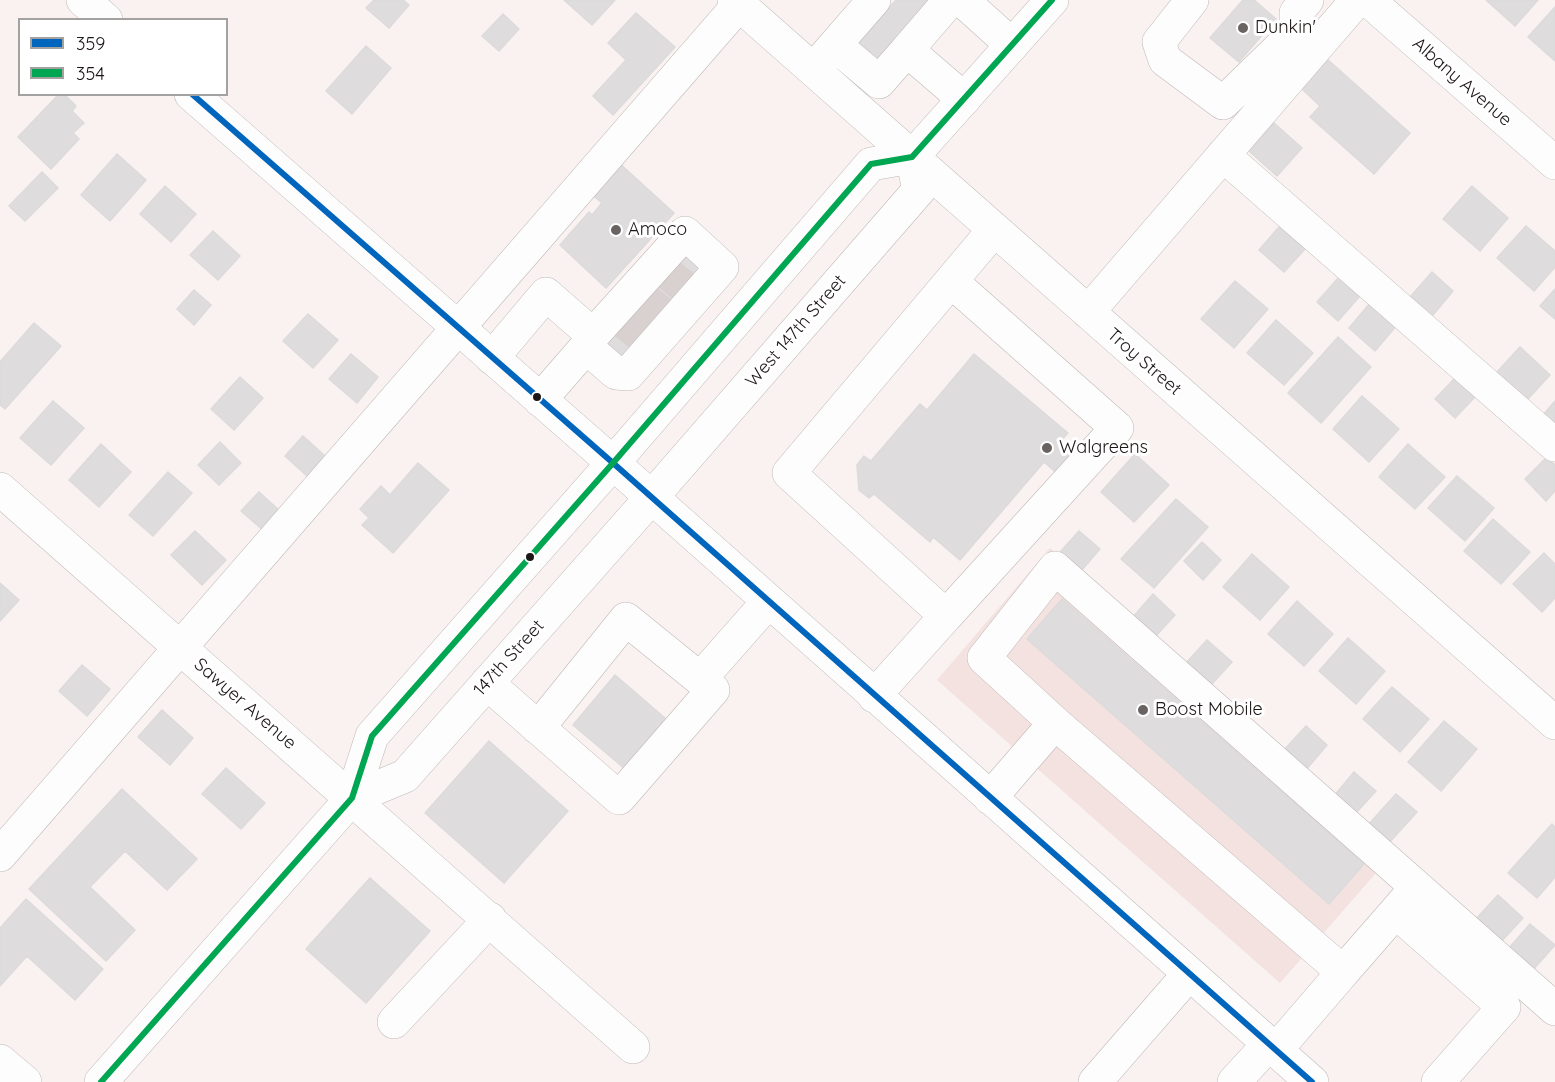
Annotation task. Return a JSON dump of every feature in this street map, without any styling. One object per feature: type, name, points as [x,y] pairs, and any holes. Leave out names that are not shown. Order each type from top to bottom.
[{"type":"main road","points":[[83,0],[104,18]]},
{"type":"main road","points":[[813,70],[874,0]]},
{"type":"main road","points":[[835,45],[879,82],[950,0]]},
{"type":"main road","points":[[962,0],[1012,45]]},
{"type":"main road","points":[[613,463],[871,164],[912,157],[1052,0]]},
{"type":"main road","points":[[1192,0],[1159,42],[1166,60],[1223,103],[1296,32],[1302,6]]},
{"type":"main road","points":[[1211,0],[1192,21],[1183,44],[1193,59],[1209,71],[1227,74],[1255,60],[1302,6]]},
{"type":"main road","points":[[1088,312],[1357,0]]},
{"type":"main road","name":"Albany Avenue","points":[[1368,0],[1555,163]]},
{"type":"main road","points":[[0,855],[182,649],[739,2]]},
{"type":"main road","name":"Troy Street","points":[[739,2],[994,230],[1555,723]]},
{"type":"main road","points":[[907,50],[964,99]]},
{"type":"main road","points":[[193,96],[613,463],[1312,1082]]},
{"type":"main road","points":[[1223,156],[1555,445]]},
{"type":"main road","name":"West 147th Street","points":[[651,498],[919,190],[912,157]]},
{"type":"main road","points":[[946,616],[789,473],[994,230]]},
{"type":"main road","points":[[874,696],[1117,428],[951,281]]},
{"type":"main road","points":[[683,283],[742,313]]},
{"type":"main road","points":[[540,400],[637,325],[683,283]]},
{"type":"main road","points":[[637,325],[683,283]]},
{"type":"main road","points":[[492,358],[546,294],[637,325],[700,363]]},
{"type":"main road","name":"147th Street","points":[[101,1082],[352,798],[372,736],[613,463]]},
{"type":"main road","name":"Sawyer Avenue","points":[[0,489],[633,1047]]},
{"type":"main road","name":"147th Street","points":[[352,798],[405,776],[651,498]]},
{"type":"main road","points":[[1343,972],[1055,723],[984,658],[1055,568],[1555,1009]]},
{"type":"main road","points":[[700,679],[768,602]]},
{"type":"main road","points":[[487,683],[538,728],[619,798],[713,690],[626,619],[538,728]]},
{"type":"main road","points":[[990,798],[1055,723]]},
{"type":"main road","points":[[1234,1082],[1272,1047],[1343,972],[1417,887]]},
{"type":"main road","points":[[1396,912],[1504,1006],[1437,1082]]},
{"type":"main road","points":[[394,1022],[490,919]]},
{"type":"main road","points":[[1095,1082],[1189,974]]},
{"type":"main road","points":[[0,1060],[25,1082]]},
{"type":"shaded area","points":[[1050,548],[1396,850],[1280,983],[937,680]]},
{"type":"building","points":[[374,0],[403,0],[409,5],[389,28],[366,8]]},
{"type":"building","points":[[564,0],[615,0],[592,25]]},
{"type":"building","points":[[896,0],[935,0],[880,64],[856,45]]},
{"type":"building","name":"Dunkin'","points":[[1243,0],[1254,0],[1276,19],[1239,62],[1210,38]]},
{"type":"building","points":[[1486,0],[1538,0],[1515,26]]},
{"type":"building","points":[[1555,7],[1555,61],[1528,37]]},
{"type":"building","points":[[636,13],[675,47],[613,115],[593,96],[626,60],[608,43]]},
{"type":"building","points":[[503,14],[519,29],[499,51],[482,36]]},
{"type":"building","points":[[366,46],[391,68],[352,114],[326,91]]},
{"type":"building","points":[[1327,59],[1410,133],[1374,174],[1310,117],[1320,106],[1301,88]]},
{"type":"building","points":[[57,96],[66,96],[76,106],[72,111],[84,123],[73,133],[79,139],[51,169],[18,137]]},
{"type":"building","points":[[1274,123],[1302,148],[1277,176],[1249,151]]},
{"type":"building","points":[[117,154],[146,180],[110,221],[81,195]]},
{"type":"building","name":"Amoco","points":[[618,162],[674,213],[606,288],[560,245],[589,212],[592,215],[602,203],[590,193]]},
{"type":"building","points":[[42,172],[58,188],[25,221],[9,206]]},
{"type":"building","points":[[165,186],[196,214],[171,242],[140,214]]},
{"type":"building","points":[[1472,186],[1508,218],[1480,251],[1443,219]]},
{"type":"building","points":[[1526,226],[1555,251],[1555,267],[1534,291],[1497,258]]},
{"type":"building","points":[[1279,227],[1305,249],[1284,272],[1259,250]]},
{"type":"building","points":[[213,231],[240,256],[218,280],[190,255]]},
{"type":"building","name":"Amoco","points":[[690,250],[713,270],[628,366],[604,346]]},
{"type":"building","points":[[1432,272],[1453,291],[1433,315],[1411,296]]},
{"type":"building","points":[[1339,277],[1360,296],[1338,321],[1317,302]]},
{"type":"building","points":[[1235,281],[1268,309],[1234,348],[1201,319]]},
{"type":"building","points":[[1555,289],[1555,319],[1540,306]]},
{"type":"building","points":[[194,290],[211,305],[194,325],[177,309]]},
{"type":"building","points":[[1371,302],[1397,325],[1375,351],[1349,328]]},
{"type":"building","points":[[308,314],[338,340],[313,368],[283,341]]},
{"type":"building","points":[[1276,320],[1313,353],[1284,385],[1247,353]]},
{"type":"building","points":[[34,323],[61,346],[5,409],[0,405],[0,362]]},
{"type":"building","points":[[1338,337],[1371,367],[1321,423],[1288,393]]},
{"type":"building","points":[[1520,347],[1550,375],[1527,400],[1497,372]]},
{"type":"building","points":[[351,354],[378,377],[357,403],[329,379]]},
{"type":"building","name":"Walgreens","points":[[974,354],[1068,433],[1060,442],[1077,457],[1060,476],[1044,462],[960,560],[933,537],[930,542],[874,494],[869,498],[859,490],[857,465],[864,456],[871,461],[920,404],[927,410]]},
{"type":"building","points":[[240,377],[263,398],[234,430],[211,409]]},
{"type":"building","points":[[1456,377],[1476,396],[1455,418],[1435,399]]},
{"type":"building","points":[[1362,396],[1399,429],[1369,462],[1333,429]]},
{"type":"building","points":[[53,401],[84,428],[51,465],[20,438]]},
{"type":"building","points":[[1555,401],[1555,425],[1543,415]]},
{"type":"building","points":[[303,436],[325,456],[307,476],[285,456]]},
{"type":"building","points":[[220,442],[241,463],[219,485],[198,465]]},
{"type":"building","points":[[101,444],[131,472],[99,507],[69,480]]},
{"type":"building","points":[[1408,444],[1445,477],[1415,509],[1379,477]]},
{"type":"building","points":[[1135,454],[1169,485],[1134,522],[1101,492]]},
{"type":"building","points":[[1547,457],[1555,465],[1555,491],[1546,501],[1525,479]]},
{"type":"building","points":[[418,463],[449,490],[393,553],[362,525],[369,518],[360,509],[381,486],[390,495]]},
{"type":"building","points":[[168,472],[192,493],[153,536],[129,515]]},
{"type":"building","points":[[1457,476],[1494,508],[1465,541],[1428,508]]},
{"type":"building","points":[[259,492],[281,512],[264,531],[241,511]]},
{"type":"building","points":[[1176,499],[1208,527],[1154,588],[1121,559]]},
{"type":"building","points":[[1493,519],[1530,552],[1501,584],[1464,551]]},
{"type":"building","points":[[195,531],[226,560],[202,585],[171,555]]},
{"type":"building","points":[[1079,531],[1100,549],[1081,571],[1060,552]]},
{"type":"building","points":[[1202,542],[1221,560],[1203,580],[1184,561]]},
{"type":"building","points":[[1544,553],[1555,564],[1555,598],[1542,612],[1513,584]]},
{"type":"building","points":[[1252,554],[1289,587],[1260,620],[1223,587]]},
{"type":"building","points":[[0,583],[19,600],[0,621]]},
{"type":"building","points":[[1153,594],[1175,615],[1155,637],[1133,617]]},
{"type":"building","points":[[1062,599],[1364,864],[1329,904],[1027,639]]},
{"type":"building","points":[[1297,601],[1333,634],[1304,666],[1268,634]]},
{"type":"building","points":[[1348,638],[1385,671],[1356,704],[1319,671]]},
{"type":"building","points":[[1207,640],[1232,662],[1211,685],[1186,663]]},
{"type":"building","points":[[82,665],[110,689],[87,716],[59,691]]},
{"type":"building","points":[[615,675],[673,725],[631,774],[573,725]]},
{"type":"building","points":[[1392,687],[1429,719],[1400,752],[1363,719]]},
{"type":"building","points":[[162,710],[193,738],[170,765],[138,737]]},
{"type":"building","points":[[1444,721],[1477,749],[1441,791],[1408,762]]},
{"type":"building","points":[[1306,726],[1327,745],[1305,771],[1283,751]]},
{"type":"building","points":[[489,741],[568,811],[504,883],[425,813]]},
{"type":"building","points":[[226,768],[265,803],[241,829],[202,794]]},
{"type":"building","points":[[1354,772],[1376,791],[1355,814],[1334,796]]},
{"type":"building","points":[[122,789],[197,859],[167,890],[125,851],[90,887],[135,930],[106,961],[29,889]]},
{"type":"building","points":[[1396,794],[1417,812],[1388,844],[1368,825]]},
{"type":"building","points":[[1552,824],[1555,827],[1555,877],[1537,898],[1508,873]]},
{"type":"building","points":[[370,878],[430,931],[366,1003],[306,949]]},
{"type":"building","points":[[1498,895],[1523,918],[1499,944],[1474,921]]},
{"type":"building","points":[[26,899],[103,969],[75,1000],[27,956],[0,986],[0,928]]},
{"type":"building","points":[[1530,924],[1555,945],[1532,971],[1508,949]]},
{"type":"tunnel","points":[[668,274],[691,292]]},
{"type":"tunnel","points":[[645,300],[670,319]]},
{"type":"tunnel","points":[[625,323],[649,342]]},
{"type":"transit line","name":"354","points":[[101,1082],[352,798],[372,736],[613,463],[871,164],[912,157],[1052,0]]},
{"type":"transit line","name":"359","points":[[194,96],[1312,1082]]},
{"type":"place","name":"Dunkin'","points":[[1243,28]]},
{"type":"place","name":"Amoco","points":[[616,230]]},
{"type":"place","name":"Walgreens","points":[[1047,448]]},
{"type":"place","name":"Boost Mobile","points":[[1143,710]]}]
